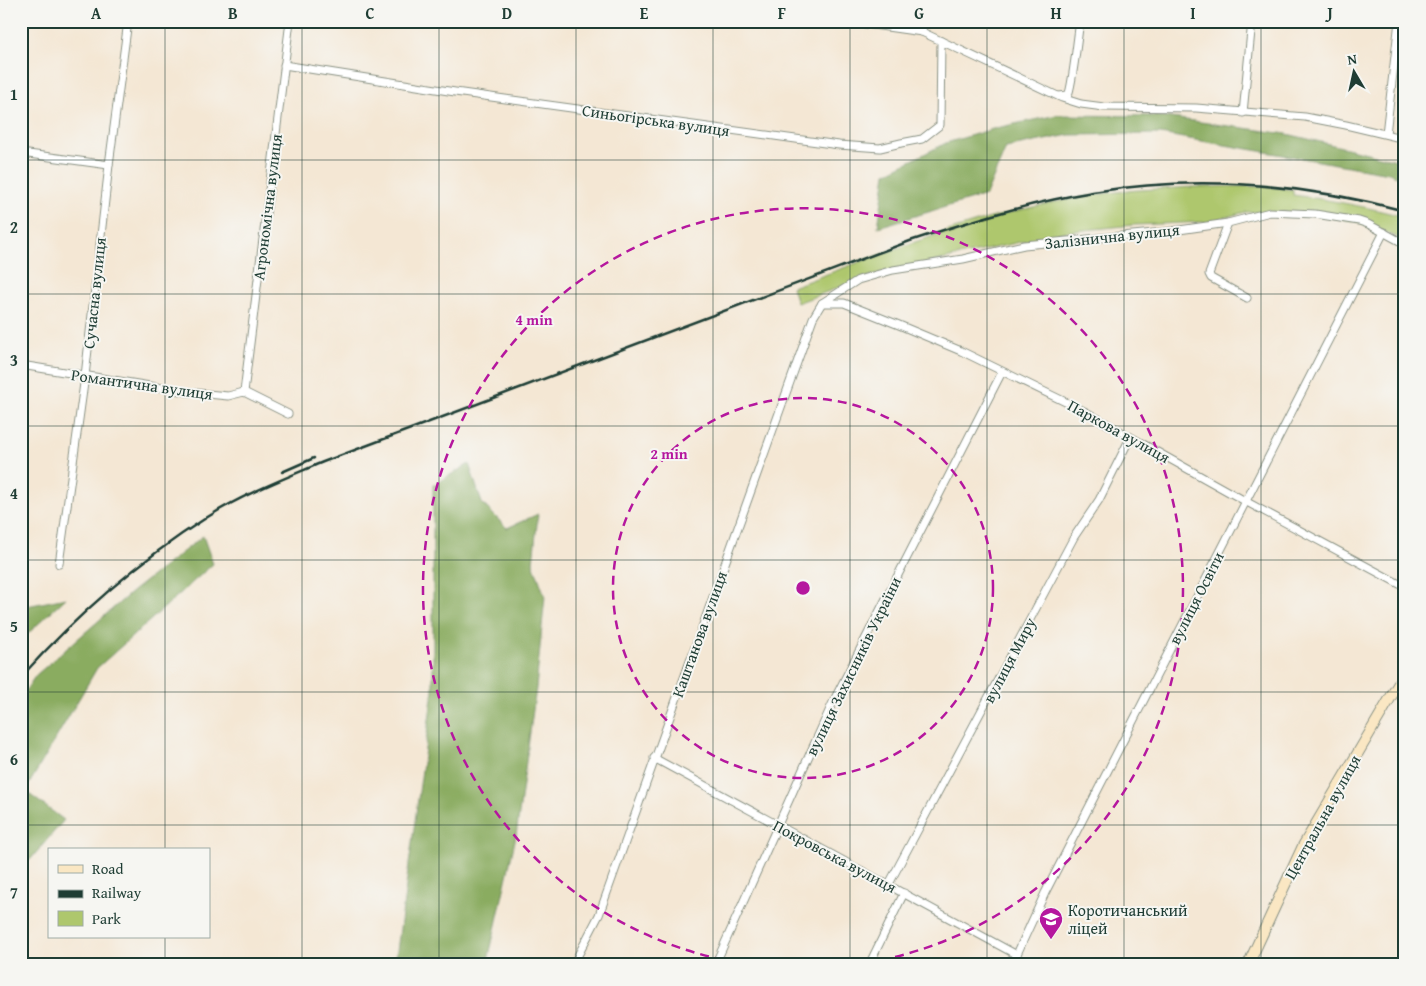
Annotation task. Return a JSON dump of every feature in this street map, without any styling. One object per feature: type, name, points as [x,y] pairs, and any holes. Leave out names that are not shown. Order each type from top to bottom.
[{"type":"street","name":"Сучасна вулиця","points":[[59,564],[85,376],[109,165],[128,21]]},
{"type":"street","name":"Агрономічна вулиця","points":[[244,392],[290,21]]},
{"type":"street","points":[[845,21],[922,32],[1057,96],[1080,104],[1104,107],[1196,108],[1304,117],[1405,139]]},
{"type":"street","points":[[922,32],[923,21]]},
{"type":"street","points":[[1057,96],[1068,95],[1070,91],[1070,80],[1080,21]]},
{"type":"street","points":[[1243,113],[1252,21]]},
{"type":"street","points":[[1386,134],[1399,21]]},
{"type":"street","name":"Синьогірська вулиця","points":[[284,65],[454,92],[686,125],[880,148],[922,139],[940,125],[941,41]]},
{"type":"street","points":[[21,153],[109,165]]},
{"type":"street","name":"Залізнична вулиця","points":[[822,303],[858,280],[893,270],[963,259],[1024,245],[1165,232],[1228,224],[1270,212],[1294,212],[1359,221],[1405,244]]},
{"type":"street","points":[[1228,224],[1209,274],[1211,278],[1248,298]]},
{"type":"street","name":"вулиця Освіти","points":[[1012,965],[1045,893],[1384,232]]},
{"type":"street","name":"Паркова вулиця","points":[[822,303],[844,303],[961,351],[1084,411],[1130,438],[1405,587]]},
{"type":"street","name":"Каштанова вулиця","points":[[573,965],[599,914],[813,318],[822,303]]},
{"type":"street","name":"Романтична вулиця","points":[[21,365],[187,392],[228,396],[244,392]]},
{"type":"street","name":"вулиця Захисників України","points":[[715,965],[834,700],[1002,372]]},
{"type":"street","points":[[244,392],[288,414]]},
{"type":"street","name":"вулиця Миру","points":[[889,884],[1074,537],[1099,500],[1130,438]]},
{"type":"street","name":"Центральна вулиця","points":[[1248,965],[1303,846],[1405,673]]},
{"type":"street","name":"Покровська вулиця","points":[[654,758],[1017,955]]},
{"type":"street","points":[[869,965],[904,893]]},
{"type":"green space","points":[[1057,115],[1157,116],[1287,134],[1405,162],[1405,179],[1389,173],[1160,134],[1069,135],[1006,148],[986,195],[878,227],[886,173],[946,143],[996,128]]},
{"type":"green space","points":[[1256,186],[1281,188],[1293,190],[1293,195],[1391,213],[1405,217],[1405,240],[1354,221],[1294,212],[1246,212],[1206,222],[1134,225],[1064,232],[867,277],[797,303],[792,287],[912,243],[992,217],[1075,198],[1136,190]]},
{"type":"green space","points":[[469,464],[482,503],[507,528],[538,514],[533,563],[545,596],[536,688],[516,836],[487,965],[395,965],[433,691],[433,485]]},
{"type":"green space","points":[[203,536],[213,564],[97,668],[25,791],[64,820],[30,860],[21,865],[21,697],[36,675],[133,591]]},
{"type":"green space","points":[[66,598],[21,640],[21,605],[27,606]]},
{"type":"railway","points":[[21,677],[63,633],[131,572],[180,535],[248,495],[323,462],[910,241],[978,219],[1047,201],[1093,192],[1171,184],[1211,183],[1289,189],[1328,194],[1405,211]]},
{"type":"railway","points":[[282,472],[314,458]]},
{"type":"place","name":"Коротичанський ліцей","points":[[1051,940]]}]
